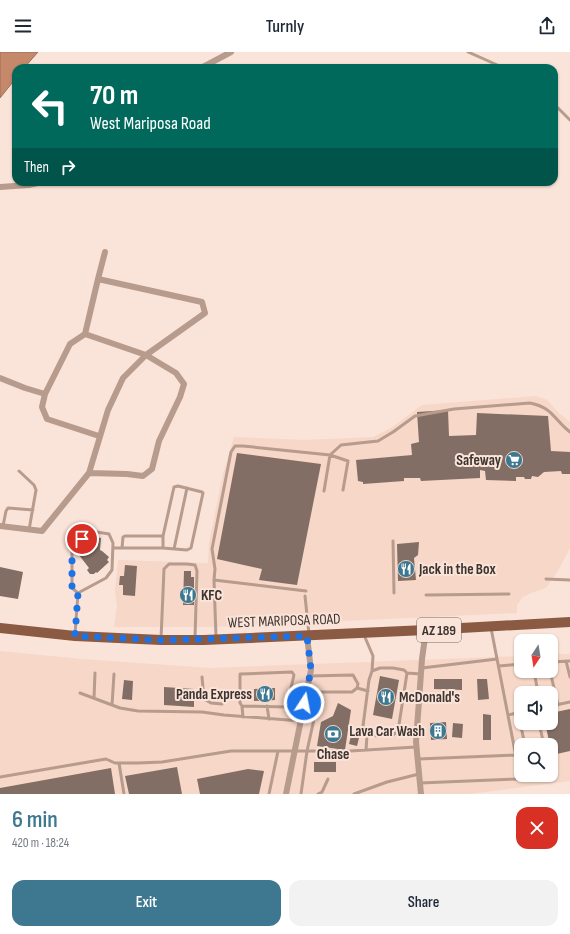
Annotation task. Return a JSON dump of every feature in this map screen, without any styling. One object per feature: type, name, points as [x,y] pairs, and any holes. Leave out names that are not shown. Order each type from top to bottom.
[{"type":"main road","name":"WEST MARIPOSA ROAD","points":[[0,628],[75,636],[194,640],[308,636],[570,622]]},
{"type":"street","points":[[208,64],[231,52]]},
{"type":"street","points":[[0,188],[19,186]]},
{"type":"street","points":[[99,436],[47,419],[42,407],[45,394],[70,344],[85,334],[104,252]]},
{"type":"street","points":[[1,526],[42,531],[88,473],[108,410],[123,378],[146,355],[205,313],[202,302],[98,279]]},
{"type":"street","points":[[85,334],[146,355],[176,373],[184,384],[180,397],[158,441],[152,469],[143,476],[88,473]]},
{"type":"street","points":[[0,378],[45,394]]},
{"type":"street","points":[[421,794],[416,747],[421,671],[426,630]]},
{"type":"street","points":[[286,794],[311,670],[308,636]]},
{"type":"lane","points":[[468,52],[495,64]]},
{"type":"lane","points":[[558,108],[570,120]]},
{"type":"lane","points":[[324,491],[330,455],[341,445],[378,441],[415,416],[454,409],[530,402],[548,409],[570,432]]},
{"type":"lane","points":[[216,639],[215,569],[212,549],[231,452],[235,446],[330,455],[348,461],[343,490]]},
{"type":"lane","points":[[19,471],[34,485],[36,490],[29,530]]},
{"type":"lane","points":[[113,548],[174,549],[191,548],[202,492],[178,486],[174,487],[163,536],[163,548]]},
{"type":"lane","points":[[174,549],[186,488]]},
{"type":"lane","points":[[1,526],[8,508],[33,510]]},
{"type":"lane","points":[[97,532],[109,534],[113,544],[112,570],[106,578],[78,593],[72,588],[72,552],[82,539],[97,532]]},
{"type":"lane","points":[[122,548],[123,537],[126,536],[163,536]]},
{"type":"lane","points":[[393,541],[394,593]]},
{"type":"lane","points":[[161,640],[164,569],[169,564],[187,564],[195,565],[197,572],[194,640]]},
{"type":"lane","points":[[546,579],[570,580]]},
{"type":"lane","points":[[214,580],[306,591]]},
{"type":"lane","points":[[75,636],[78,593]]},
{"type":"lane","points":[[426,596],[508,594]]},
{"type":"lane","points":[[305,596],[308,636]]},
{"type":"lane","points":[[491,627],[514,745]]},
{"type":"lane","points":[[363,633],[373,656],[363,726],[367,736],[366,750]]},
{"type":"lane","points":[[372,671],[380,668],[393,668],[404,670],[407,673],[497,659]]},
{"type":"lane","points":[[558,662],[568,661],[570,677]]},
{"type":"lane","points":[[498,666],[514,665]]},
{"type":"lane","points":[[94,698],[95,672]]},
{"type":"lane","points":[[242,706],[288,707],[294,675],[292,672],[240,674],[240,703],[242,706],[243,717]]},
{"type":"lane","points":[[367,736],[393,735],[398,731],[407,673]]},
{"type":"lane","points":[[112,705],[114,674]]},
{"type":"lane","points":[[309,676],[353,675],[358,684],[357,688]]},
{"type":"lane","points":[[202,677],[204,699],[211,703],[222,704]]},
{"type":"lane","points":[[357,688],[368,691]]},
{"type":"lane","points":[[290,692],[306,694],[320,692],[352,692],[357,688]]},
{"type":"lane","points":[[301,794],[307,751],[320,692]]},
{"type":"lane","points":[[80,693],[112,705],[138,711],[202,712],[300,722]]},
{"type":"lane","points":[[558,705],[570,702]]},
{"type":"lane","points":[[267,706],[268,719]]},
{"type":"lane","points":[[508,715],[514,713]]},
{"type":"lane","points":[[0,777],[106,759],[119,763],[138,763],[162,762],[231,751],[350,751],[416,747]]},
{"type":"lane","points":[[269,794],[278,751]]},
{"type":"lane","points":[[418,759],[514,755]]},
{"type":"lane","points":[[119,763],[124,794]]},
{"type":"lane","points":[[354,794],[387,782],[419,774]]},
{"type":"lane","points":[[420,783],[514,778]]},
{"type":"lane","points":[[318,794],[322,792],[328,779]]},
{"type":"shaded area","points":[[0,52],[38,52],[28,64],[12,64],[12,83],[0,98]]},
{"type":"shaded area","points":[[536,396],[547,400],[570,422],[570,548],[559,569],[546,588],[523,597],[517,605],[517,613],[213,627],[114,627],[117,606],[115,591],[118,560],[208,563],[209,543],[223,474],[234,437],[304,440],[373,437],[391,428],[422,405]]},
{"type":"shaded area","points":[[0,651],[81,659],[211,668],[514,656],[514,678],[558,678],[558,654],[570,654],[570,781],[470,794],[0,794]]},
{"type":"building","points":[[448,410],[449,436],[476,435],[477,413],[548,416],[551,451],[570,452],[570,474],[562,474],[561,471],[544,472],[538,477],[532,476],[531,479],[516,477],[516,481],[486,480],[485,471],[480,470],[480,478],[421,481],[420,478],[404,478],[404,481],[363,484],[363,482],[358,481],[356,460],[412,455],[411,444],[419,442],[417,412]]},
{"type":"building","points":[[237,453],[321,464],[297,585],[259,580],[262,569],[217,559]]},
{"type":"building","points":[[93,537],[101,538],[100,550],[109,557],[107,560],[109,562],[97,573],[90,574],[87,570],[89,568],[79,555],[85,548],[92,549]]},
{"type":"building","name":"Jack in the Box","points":[[419,542],[418,555],[414,558],[416,580],[398,581],[397,544]]},
{"type":"building","points":[[125,565],[137,566],[135,596],[123,595],[123,585],[119,585],[120,576],[124,576]]},
{"type":"building","points":[[0,567],[23,572],[18,599],[0,596]]},
{"type":"building","name":"KFC","points":[[184,571],[191,571],[191,577],[194,577],[194,605],[183,605]]},
{"type":"building","points":[[380,676],[399,680],[392,719],[373,715]]},
{"type":"building","points":[[434,679],[462,679],[462,690],[434,689]]},
{"type":"building","points":[[477,679],[487,679],[489,699],[478,700]]},
{"type":"building","points":[[124,680],[133,681],[132,700],[122,699]]},
{"type":"building","points":[[164,687],[194,689],[194,707],[164,705]]},
{"type":"building","name":"Panda Express","points":[[275,688],[275,700],[254,701],[254,689]]},
{"type":"building","name":"Chase","points":[[338,703],[351,710],[345,750],[317,746],[321,722],[333,716]]},
{"type":"building","points":[[570,709],[570,751],[558,754],[558,738],[548,738],[547,730],[558,730],[558,712]]},
{"type":"building","points":[[483,714],[491,715],[491,740],[483,740]]},
{"type":"building","name":"Lava Car Wash","points":[[446,722],[447,739],[431,740],[430,723]]},
{"type":"building","points":[[453,723],[463,724],[462,738],[452,737]]},
{"type":"building","points":[[351,736],[359,738],[357,746],[349,744]]},
{"type":"building","points":[[314,762],[336,762],[336,772],[314,772]]},
{"type":"building","points":[[177,767],[182,794],[129,794],[125,776]]},
{"type":"building","points":[[111,768],[115,794],[0,794],[0,788]]},
{"type":"building","points":[[248,769],[264,771],[259,794],[200,794],[197,779]]},
{"type":"place","name":"Safeway","points":[[514,460]]},
{"type":"place","name":"Jack in the Box","points":[[406,569]]},
{"type":"place","name":"KFC","points":[[188,595]]},
{"type":"place","name":"Panda Express","points":[[265,694]]},
{"type":"place","name":"McDonald's","points":[[386,697]]},
{"type":"place","name":"Lava Car Wash","points":[[438,731]]},
{"type":"place","name":"Chase","points":[[333,734]]},
{"type":"route","points":[[82,539],[72,552],[72,588],[78,593],[75,636],[161,640],[204,640],[307,636],[311,670],[304,703]]}]
